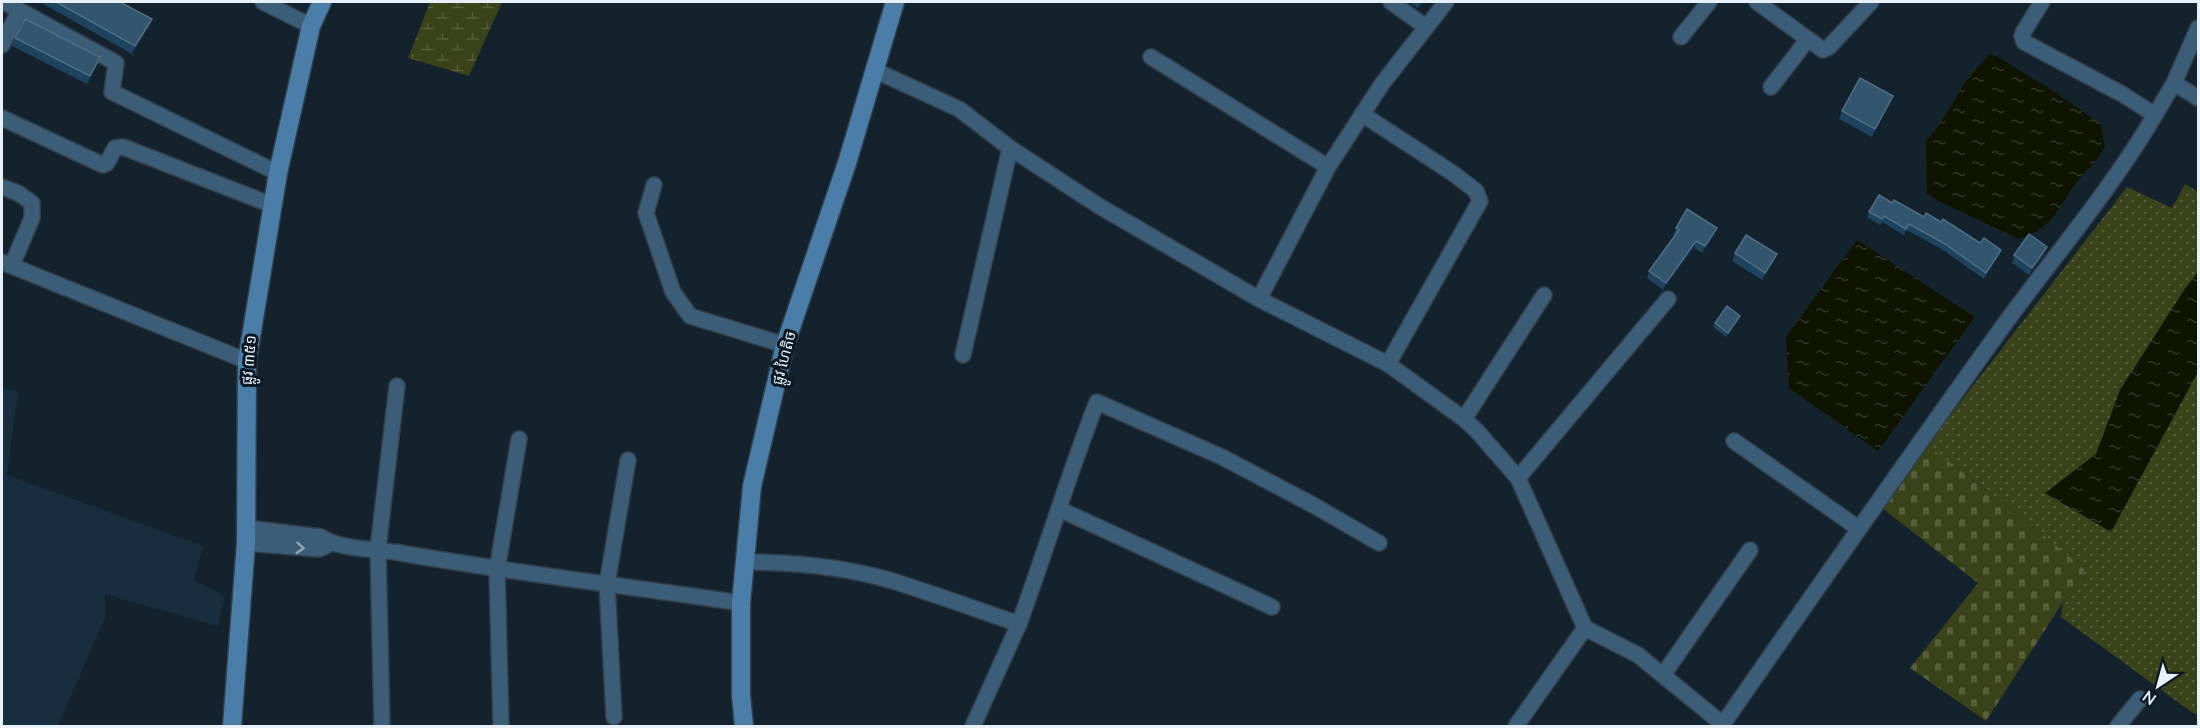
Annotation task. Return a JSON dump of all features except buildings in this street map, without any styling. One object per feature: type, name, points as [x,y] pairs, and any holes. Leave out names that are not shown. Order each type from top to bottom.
[{"type":"street","points":[[4,2],[116,63],[112,92],[279,173]]},
{"type":"street","points":[[263,2],[311,26]]},
{"type":"street","name":"ផ្លូវ ៣៥១","points":[[232,726],[246,536],[247,361],[272,205],[311,26],[322,2]]},
{"type":"street","name":"ផ្លូវ ហៃតិច","points":[[744,726],[741,695],[741,603],[753,486],[785,345],[847,163],[896,2]]},
{"type":"street","points":[[1391,2],[1426,27]]},
{"type":"street","points":[[1259,299],[1328,167],[1382,84],[1446,2]]},
{"type":"street","points":[[1681,37],[1709,2]]},
{"type":"street","points":[[1757,2],[1823,50],[1829,47],[1871,2]]},
{"type":"street","points":[[2042,2],[2024,31],[2022,36],[2024,42],[2122,94],[2155,115]]},
{"type":"street","points":[[2,45],[19,11]]},
{"type":"street","points":[[874,70],[959,109],[1010,148],[1099,206],[1259,299],[1388,364],[1464,419],[1518,478],[1585,628],[1638,655],[1724,725],[1858,528],[2135,149],[2174,83],[2199,28]]},
{"type":"street","points":[[1771,87],[1808,39]]},
{"type":"street","points":[[1151,57],[1328,167]]},
{"type":"street","points":[[2174,83],[2199,98]]},
{"type":"street","points":[[1362,114],[1476,190],[1480,201],[1388,364]]},
{"type":"street","points":[[2,118],[104,165],[115,148],[123,147],[272,205]]},
{"type":"street","points":[[963,355],[1010,148]]},
{"type":"street","points":[[654,185],[646,213],[673,292],[690,316],[785,345]]},
{"type":"street","points":[[2,187],[18,193],[32,203],[32,218],[7,263],[247,361]]},
{"type":"street","points":[[1464,419],[1544,295]]},
{"type":"street","points":[[1518,478],[1668,298]]},
{"type":"street","points":[[382,726],[378,549],[397,386]]},
{"type":"street","points":[[974,726],[1018,624],[1073,463],[1097,402],[1222,457],[1379,543]]},
{"type":"street","points":[[501,726],[497,570],[519,439]]},
{"type":"street","points":[[1734,441],[1858,528]]},
{"type":"street","points":[[614,717],[607,584],[628,460]]},
{"type":"street","points":[[1059,509],[1272,607]]},
{"type":"street","points":[[246,536],[319,549],[330,544],[378,549],[497,570],[741,603]]},
{"type":"street","points":[[1663,675],[1750,550]]},
{"type":"street","points":[[745,562],[776,562],[836,569],[894,582],[1018,624]]},
{"type":"street","points":[[1516,726],[1585,628]]},
{"type":"street","points":[[2118,726],[2140,699]]},
{"type":"shaded area","points":[[2,388],[18,392],[7,475],[203,546],[194,580],[225,596],[218,626],[105,594],[106,615],[58,726],[2,726]]},
{"type":"green space","points":[[430,2],[502,2],[469,76],[408,58]]},
{"type":"green space","points":[[2185,184],[2198,192],[2198,715],[2061,617],[2063,602],[2083,584],[2084,569],[2013,510],[1927,445],[2127,187],[2172,208]]},
{"type":"green space","points":[[1927,445],[2013,510],[2084,569],[2083,584],[2063,602],[1986,721],[1910,668],[1978,583],[1882,508]]},
{"type":"water","points":[[1990,54],[2047,87],[2101,124],[2105,147],[2073,187],[2056,214],[2041,228],[2019,239],[1936,200],[1927,193],[1926,140],[1940,124],[1961,88]]},
{"type":"water","points":[[1857,240],[1975,317],[1878,451],[1789,388],[1786,337]]},
{"type":"water","points":[[2198,272],[2198,372],[2111,532],[2045,493],[2096,454],[2120,390]]}]
